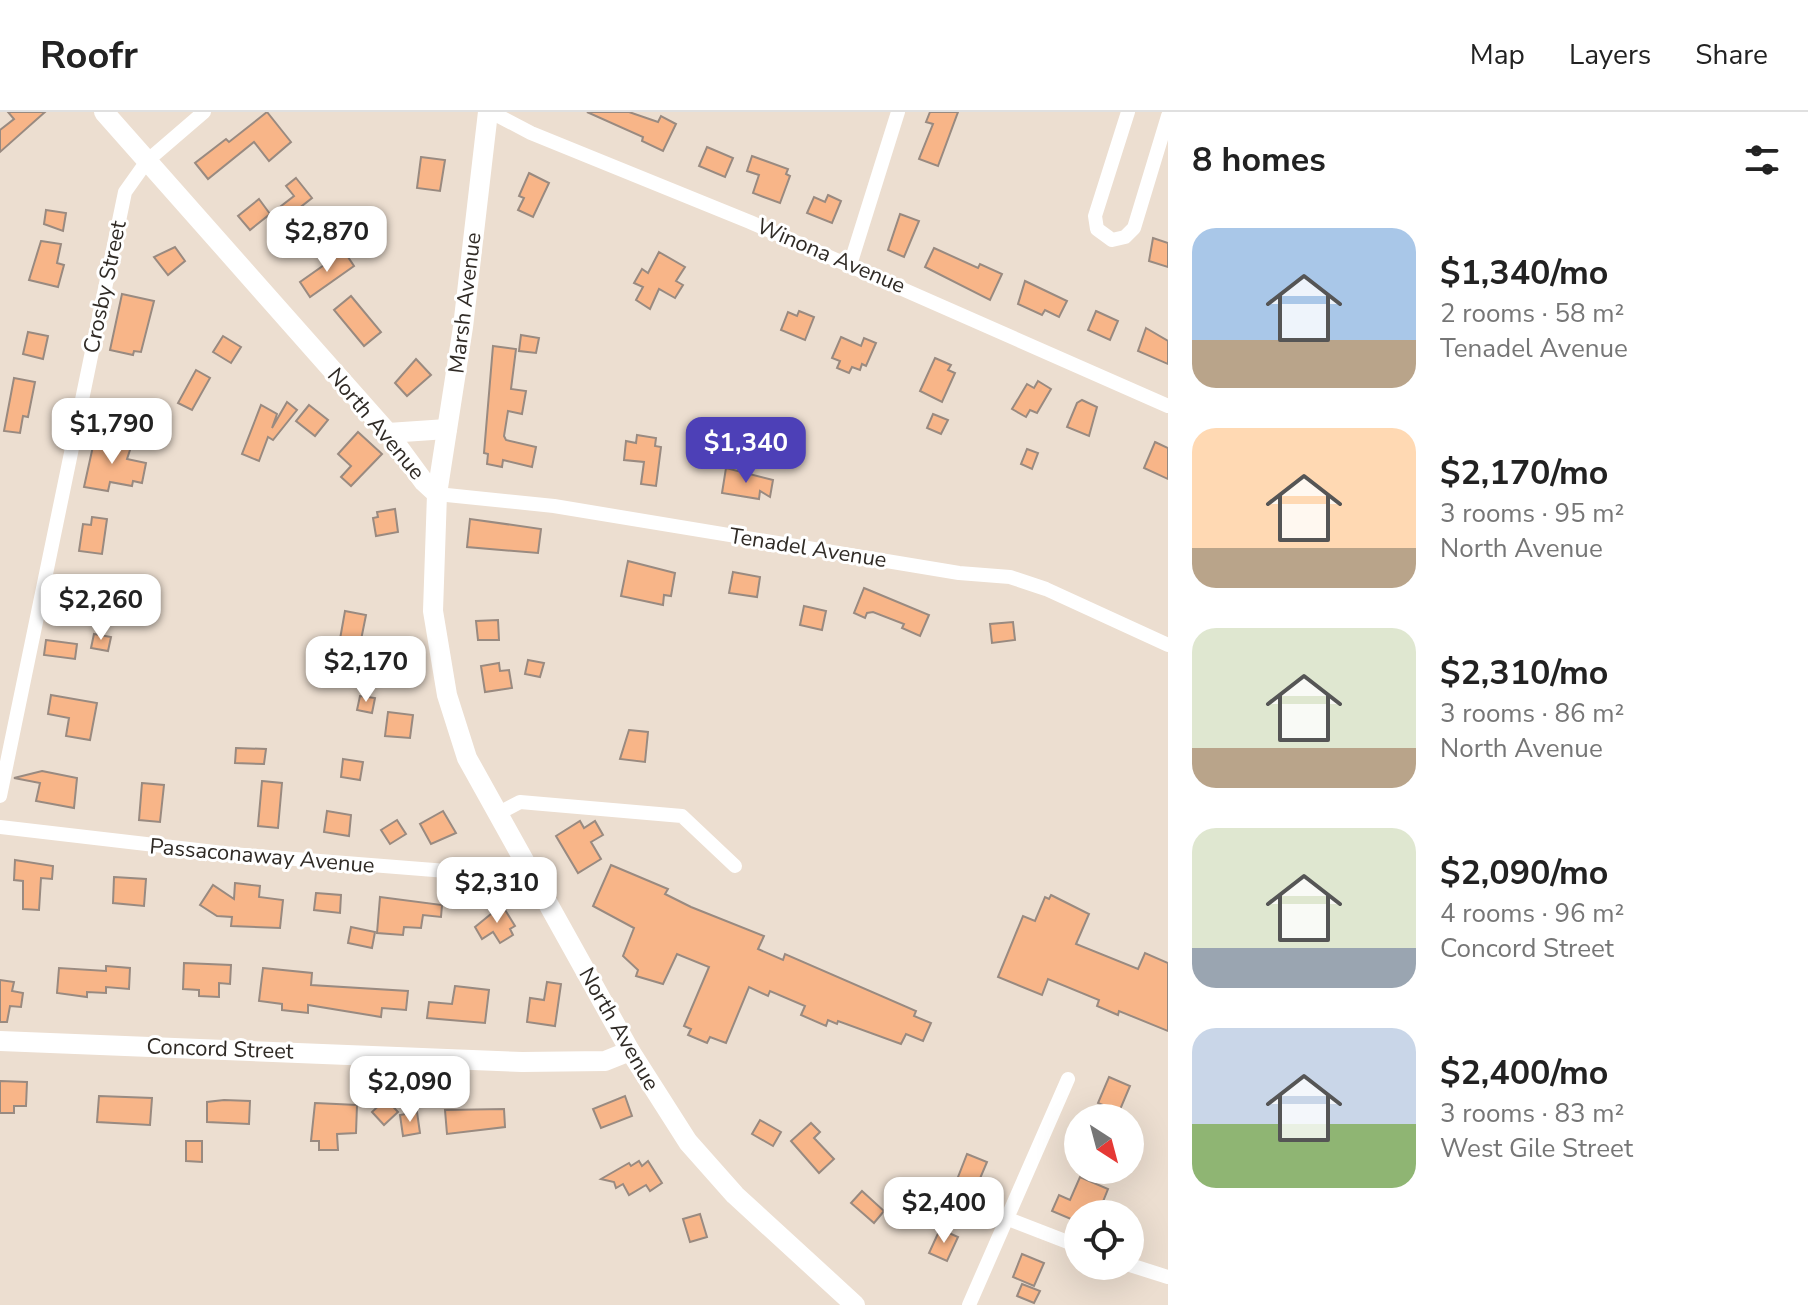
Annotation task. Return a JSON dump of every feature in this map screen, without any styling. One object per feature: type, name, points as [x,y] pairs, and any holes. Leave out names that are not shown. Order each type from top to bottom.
[{"type":"main road","name":"North Avenue","points":[[104,112],[388,433],[424,482],[437,494],[433,611],[447,695],[467,758],[630,1051],[698,1152],[735,1195],[855,1305]]},
{"type":"main road","name":"Marsh Avenue","points":[[437,494],[490,112]]},
{"type":"main road","points":[[388,433],[447,429]]},
{"type":"main road","name":"Concord Street","points":[[0,1041],[522,1062],[605,1061],[630,1051]]},
{"type":"street","name":"Crosby Street","points":[[0,796],[122,205],[131,180],[147,161],[204,112]]},
{"type":"street","name":"Winona Avenue","points":[[490,112],[531,133],[850,265],[1168,406]]},
{"type":"street","points":[[850,265],[898,112]]},
{"type":"street","points":[[1128,112],[1095,216],[1097,229],[1112,240],[1125,237],[1134,228],[1168,116]]},
{"type":"street","name":"Tenadel Avenue","points":[[437,494],[554,506],[959,573],[1010,577],[1046,589],[1168,645]]},
{"type":"street","points":[[497,814],[520,802],[682,816],[735,866]]},
{"type":"street","name":"Passaconaway Avenue","points":[[0,827],[232,854],[472,873],[523,862]]},
{"type":"street","points":[[969,1305],[1068,1079]]},
{"type":"street","points":[[1008,1219],[1064,1241]]},
{"type":"street","points":[[1144,1269],[1168,1277]]},
{"type":"building","points":[[8,112],[45,112],[0,152],[0,130],[14,119]]},
{"type":"building","points":[[267,112],[291,142],[269,161],[254,142],[208,179],[195,163],[226,139],[229,142]]},
{"type":"building","points":[[587,112],[629,112],[658,122],[661,116],[676,124],[663,151],[642,141],[643,137]]},
{"type":"building","points":[[930,112],[958,112],[938,166],[919,159],[933,124],[926,122]]},
{"type":"building","points":[[707,147],[733,158],[725,177],[699,166]]},
{"type":"building","points":[[752,156],[788,169],[786,174],[790,176],[780,203],[753,193],[759,175],[747,171]]},
{"type":"building","points":[[421,157],[445,160],[440,191],[417,188]]},
{"type":"building","points":[[529,173],[549,183],[533,217],[518,210],[524,198],[519,196]]},
{"type":"building","points":[[296,178],[312,198],[284,220],[276,210],[294,196],[286,186]]},
{"type":"building","points":[[828,195],[841,201],[832,223],[807,213],[814,197],[825,202]]},
{"type":"building","points":[[259,199],[270,214],[250,230],[238,216]]},
{"type":"building","points":[[46,210],[66,213],[63,231],[44,224]]},
{"type":"building","points":[[900,214],[919,221],[904,257],[888,250]]},
{"type":"building","points":[[1153,238],[1168,243],[1168,267],[1149,261]]},
{"type":"building","points":[[41,241],[61,244],[57,263],[64,265],[58,287],[29,280]]},
{"type":"building","points":[[175,247],[185,261],[168,275],[154,257]]},
{"type":"building","points":[[934,248],[978,268],[980,264],[1002,274],[990,300],[925,267]]},
{"type":"building","points":[[344,251],[354,266],[310,297],[300,282]]},
{"type":"building","points":[[659,252],[685,267],[676,281],[683,285],[675,298],[659,289],[650,309],[636,300],[643,287],[634,283],[642,269],[648,273]]},
{"type":"building","points":[[1025,281],[1067,301],[1059,317],[1045,310],[1042,315],[1018,304]]},
{"type":"building","points":[[122,294],[154,301],[141,352],[134,351],[133,355],[110,350]]},
{"type":"building","points":[[351,296],[381,332],[364,346],[334,310]]},
{"type":"building","points":[[799,311],[814,317],[805,340],[781,330],[788,312],[797,316]]},
{"type":"building","points":[[1096,311],[1118,321],[1110,340],[1088,330]]},
{"type":"building","points":[[1146,328],[1168,341],[1168,364],[1138,351]]},
{"type":"building","points":[[28,332],[48,336],[43,359],[23,354]]},
{"type":"building","points":[[521,335],[539,338],[536,353],[519,351]]},
{"type":"building","points":[[223,336],[241,347],[231,363],[213,352]]},
{"type":"building","points":[[841,337],[861,346],[864,338],[876,343],[866,366],[862,364],[860,370],[852,367],[849,373],[837,368],[840,361],[832,358]]},
{"type":"building","points":[[493,346],[516,349],[511,389],[526,391],[522,414],[508,411],[504,436],[506,440],[536,447],[532,467],[503,460],[502,467],[487,464],[488,454],[484,453]]},
{"type":"building","points":[[935,358],[951,365],[948,370],[955,373],[942,402],[920,391]]},
{"type":"building","points":[[416,359],[431,375],[407,396],[395,383]]},
{"type":"building","points":[[196,370],[210,378],[192,410],[178,403]]},
{"type":"building","points":[[14,378],[35,382],[28,417],[23,416],[20,433],[4,431]]},
{"type":"building","points":[[1038,381],[1051,389],[1037,413],[1030,410],[1026,417],[1012,409],[1027,384],[1034,388]]},
{"type":"building","points":[[1082,400],[1097,407],[1089,436],[1067,427],[1077,403]]},
{"type":"building","points":[[287,402],[297,410],[273,440],[268,437],[259,461],[242,454],[261,405],[277,414],[272,428]]},
{"type":"building","points":[[309,405],[328,420],[315,436],[296,421]]},
{"type":"building","points":[[933,414],[948,420],[941,434],[927,428]]},
{"type":"building","points":[[358,432],[382,454],[351,486],[341,477],[351,466],[338,454]]},
{"type":"building","points":[[637,435],[656,438],[655,446],[661,447],[656,486],[641,484],[644,462],[624,460],[626,441],[636,443]]},
{"type":"building","points":[[95,437],[131,447],[127,459],[146,463],[142,483],[133,481],[132,486],[110,482],[108,491],[84,487]]},
{"type":"building","points":[[1155,442],[1168,448],[1168,479],[1144,468]]},
{"type":"building","points":[[1027,449],[1038,453],[1032,469],[1021,464]]},
{"type":"building","points":[[726,468],[773,480],[770,497],[760,491],[759,499],[722,493]]},
{"type":"building","points":[[395,509],[398,532],[376,536],[373,518],[378,517],[377,512]]},
{"type":"building","points":[[92,517],[107,519],[102,554],[79,551],[83,524],[91,525]]},
{"type":"building","points":[[470,519],[541,529],[538,553],[467,547]]},
{"type":"building","points":[[628,561],[675,573],[671,596],[664,595],[663,605],[621,596]]},
{"type":"building","points":[[733,572],[760,577],[757,597],[729,593]]},
{"type":"building","points":[[98,587],[114,591],[111,606],[94,602]]},
{"type":"building","points":[[74,588],[89,592],[84,611],[55,605],[59,590],[73,593]]},
{"type":"building","points":[[864,588],[929,615],[920,636],[902,628],[904,624],[873,612],[867,613],[865,618],[854,613]]},
{"type":"building","points":[[804,606],[826,611],[822,630],[800,625]]},
{"type":"building","points":[[345,611],[366,615],[360,645],[340,639]]},
{"type":"building","points":[[498,620],[499,640],[478,640],[476,621]]},
{"type":"building","points":[[1013,622],[1015,640],[992,643],[990,624]]},
{"type":"building","points":[[94,634],[111,637],[108,651],[91,648]]},
{"type":"building","points":[[380,638],[402,643],[398,661],[376,656]]},
{"type":"building","points":[[46,640],[77,644],[75,659],[44,655]]},
{"type":"building","points":[[528,660],[544,663],[540,677],[525,674]]},
{"type":"building","points":[[499,663],[500,671],[509,670],[512,688],[485,692],[481,666]]},
{"type":"building","points":[[51,695],[97,703],[90,740],[66,736],[69,718],[48,714]]},
{"type":"building","points":[[360,696],[375,698],[372,713],[357,710]]},
{"type":"building","points":[[388,712],[413,715],[410,738],[385,736]]},
{"type":"building","points":[[629,730],[648,732],[645,762],[620,759]]},
{"type":"building","points":[[236,748],[266,749],[264,764],[235,763]]},
{"type":"building","points":[[343,759],[363,762],[360,780],[341,777]]},
{"type":"building","points":[[42,771],[77,778],[74,808],[36,801],[40,783],[14,778]]},
{"type":"building","points":[[262,781],[282,783],[278,828],[258,826]]},
{"type":"building","points":[[142,783],[164,785],[160,822],[139,820]]},
{"type":"building","points":[[327,811],[351,815],[349,836],[324,832]]},
{"type":"building","points":[[443,811],[456,833],[431,844],[420,824]]},
{"type":"building","points":[[397,820],[406,834],[390,844],[381,830]]},
{"type":"building","points":[[580,821],[584,828],[595,821],[603,835],[591,842],[601,859],[578,873],[556,836]]},
{"type":"building","points":[[15,860],[53,866],[52,879],[41,878],[39,910],[23,909],[23,881],[14,880]]},
{"type":"building","points":[[611,865],[668,889],[665,894],[691,907],[764,936],[758,949],[783,960],[785,954],[916,1011],[914,1016],[931,1023],[923,1041],[906,1034],[901,1044],[838,1021],[837,1024],[828,1020],[826,1026],[801,1015],[805,1006],[770,991],[768,996],[749,987],[726,1043],[710,1037],[707,1043],[688,1035],[691,1029],[684,1026],[709,967],[677,954],[663,984],[636,976],[638,970],[623,956],[634,928],[593,906]]},
{"type":"building","points":[[114,877],[146,879],[144,906],[113,903]]},
{"type":"building","points":[[235,883],[260,886],[259,897],[283,900],[280,928],[231,926],[232,917],[217,916],[200,905],[213,885],[234,899]]},
{"type":"building","points":[[316,893],[341,895],[340,913],[314,910]]},
{"type":"building","points":[[1051,895],[1089,914],[1076,944],[1138,969],[1145,953],[1168,963],[1168,1031],[1119,1011],[1118,1015],[1097,1006],[1099,1000],[1048,979],[1042,995],[998,977],[1023,916],[1035,921],[1045,897],[1049,899]]},
{"type":"building","points":[[380,897],[442,905],[441,917],[423,915],[421,928],[404,927],[403,935],[377,933]]},
{"type":"building","points":[[502,905],[515,926],[510,929],[513,935],[500,943],[493,932],[482,939],[475,927]]},
{"type":"building","points":[[351,927],[375,932],[372,948],[348,943]]},
{"type":"building","points":[[184,963],[231,965],[230,984],[219,983],[219,997],[199,996],[199,990],[183,989]]},
{"type":"building","points":[[106,966],[130,968],[129,989],[106,987],[106,993],[87,992],[87,997],[57,993],[59,968],[106,971]]},
{"type":"building","points":[[263,968],[312,973],[311,985],[408,991],[406,1010],[382,1008],[381,1017],[308,1005],[308,1013],[282,1010],[282,1004],[259,1001]]},
{"type":"building","points":[[0,980],[14,982],[12,991],[23,993],[21,1007],[10,1006],[7,1022],[0,1022]]},
{"type":"building","points":[[547,982],[561,984],[555,1026],[527,1022],[530,998],[544,1000]]},
{"type":"building","points":[[455,986],[489,990],[485,1023],[427,1018],[429,1002],[452,1004]]},
{"type":"building","points":[[1109,1077],[1130,1086],[1122,1104],[1098,1103]]},
{"type":"building","points":[[0,1081],[27,1082],[26,1106],[14,1106],[14,1113],[0,1113]]},
{"type":"building","points":[[99,1096],[152,1098],[150,1125],[97,1122]]},
{"type":"building","points":[[625,1096],[632,1116],[601,1128],[593,1109]]},
{"type":"building","points":[[386,1099],[398,1112],[384,1125],[372,1112]]},
{"type":"building","points":[[250,1101],[249,1124],[207,1122],[207,1102]]},
{"type":"building","points":[[315,1103],[357,1105],[356,1133],[337,1134],[338,1150],[319,1150],[319,1141],[311,1141]]},
{"type":"building","points":[[504,1109],[505,1127],[447,1134],[445,1110]]},
{"type":"building","points":[[417,1112],[420,1133],[403,1136],[400,1115]]},
{"type":"building","points":[[760,1120],[781,1132],[773,1146],[752,1134]]},
{"type":"building","points":[[811,1123],[820,1132],[814,1138],[834,1159],[819,1173],[791,1141]]},
{"type":"building","points":[[186,1141],[202,1141],[202,1162],[186,1161]]},
{"type":"building","points":[[967,1154],[987,1162],[976,1188],[970,1185],[966,1195],[953,1190]]},
{"type":"building","points":[[639,1161],[642,1166],[648,1161],[662,1183],[650,1191],[646,1185],[629,1195],[623,1184],[616,1188],[614,1182],[601,1179],[629,1163],[631,1166]]},
{"type":"building","points":[[1077,1184],[1096,1184],[1108,1189],[1104,1200],[1070,1200]]},
{"type":"building","points":[[862,1191],[884,1211],[874,1223],[851,1203]]},
{"type":"building","points":[[1059,1195],[1070,1200],[1064,1200],[1064,1216],[1052,1211]]},
{"type":"building","points":[[700,1214],[707,1237],[690,1242],[683,1219]]},
{"type":"building","points":[[940,1229],[958,1237],[947,1261],[929,1253]]},
{"type":"building","points":[[1022,1254],[1044,1263],[1034,1286],[1013,1277]]},
{"type":"building","points":[[1022,1284],[1040,1291],[1034,1303],[1017,1296]]}]
